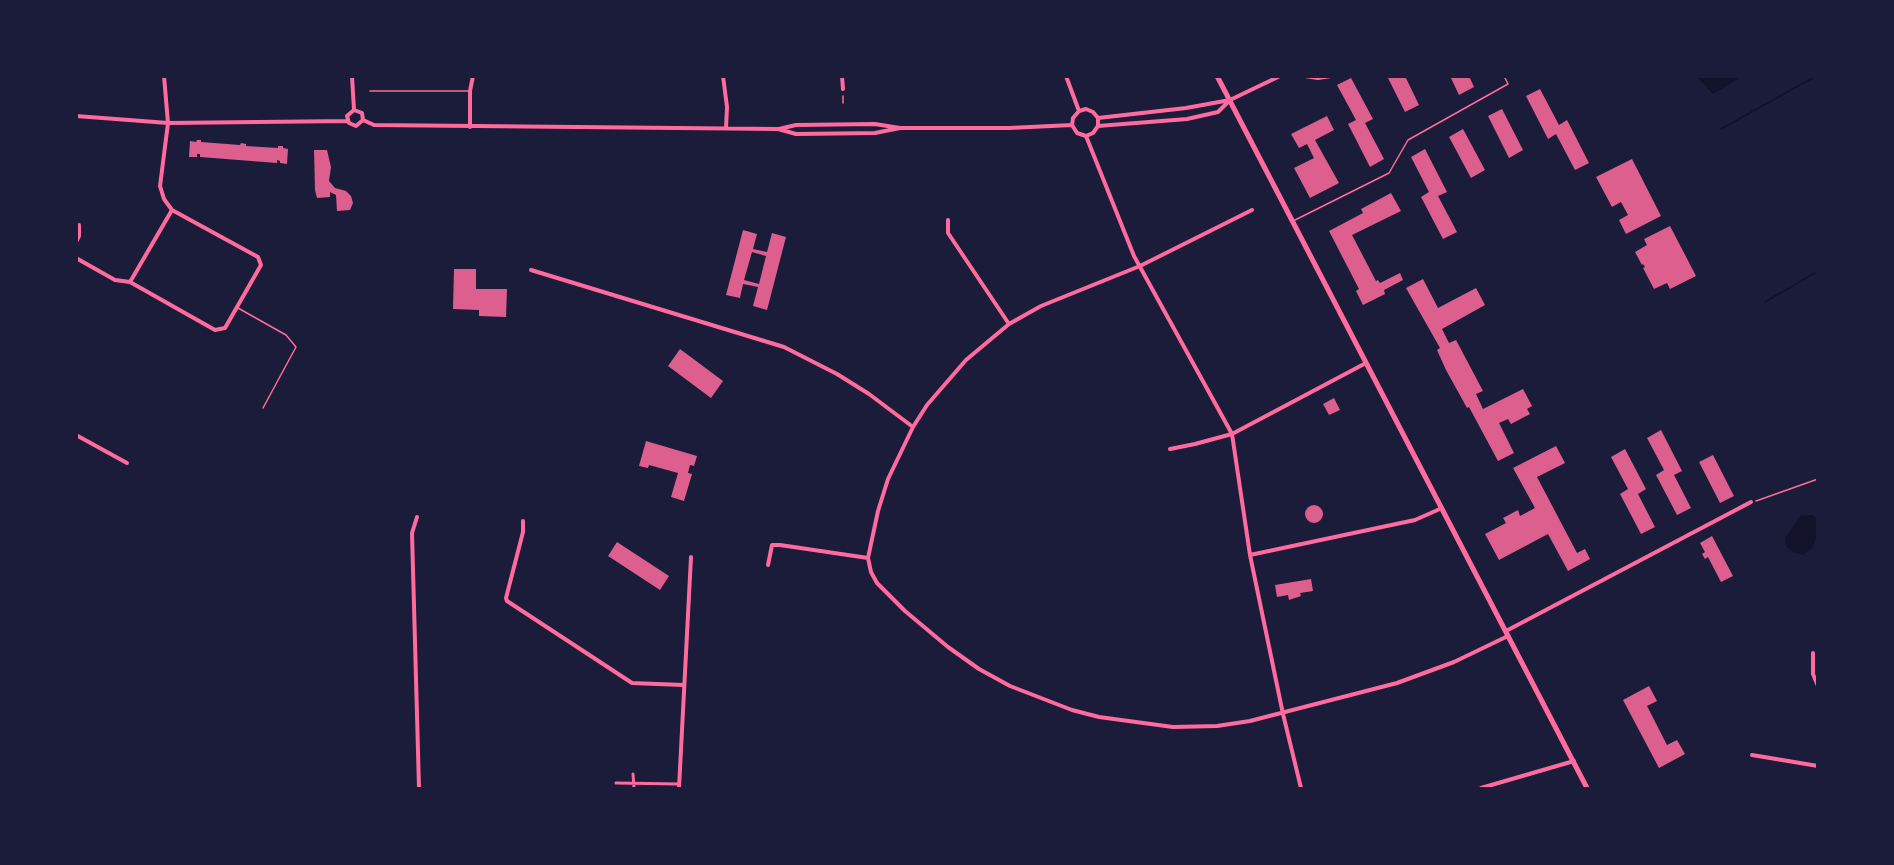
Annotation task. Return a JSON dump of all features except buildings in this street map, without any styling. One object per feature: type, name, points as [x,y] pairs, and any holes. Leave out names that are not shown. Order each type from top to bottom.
[{"type":"main road","points":[[1217,76],[1587,789]]},
{"type":"street","points":[[76,258],[115,280],[130,282],[215,330],[225,328],[261,265],[258,257],[172,210],[165,199],[160,186],[168,123],[164,76]]},
{"type":"street","points":[[352,76],[354,110]]},
{"type":"street","points":[[470,127],[470,92],[473,76]]},
{"type":"street","points":[[723,76],[727,107],[726,128]]},
{"type":"street","points":[[842,76],[843,89]]},
{"type":"street","points":[[1066,76],[1079,111]]},
{"type":"street","points":[[1098,118],[1186,108],[1230,100],[1280,76]]},
{"type":"street","points":[[1305,76],[1318,78],[1331,76]]},
{"type":"street","points":[[1098,126],[1187,118],[1218,112],[1230,100]]},
{"type":"street","points":[[348,121],[348,113],[354,110],[362,113],[363,120]]},
{"type":"street","points":[[1090,110],[1098,118],[1098,126],[1093,133],[1086,136],[1077,133],[1072,125],[1073,118],[1079,111],[1090,110]]},
{"type":"street","points":[[76,116],[168,123],[348,121],[356,126],[363,120]]},
{"type":"street","points":[[363,120],[374,125],[470,127],[778,129],[796,125],[875,124],[900,128],[1010,128],[1072,125]]},
{"type":"street","points":[[778,129],[796,134],[875,133],[900,128]]},
{"type":"street","points":[[1086,136],[1125,236],[1232,434],[1250,555],[1301,789]]},
{"type":"street","points":[[130,282],[172,210]]},
{"type":"street","points":[[1252,210],[1140,266],[1072,292],[1009,324],[955,372],[927,405],[913,427],[888,479],[878,511],[868,558],[871,572],[877,583],[948,647],[996,679],[1043,700],[1100,717],[1173,727],[1217,726],[1283,714],[1398,683],[1454,662],[1751,502]]},
{"type":"street","points":[[948,220],[948,233],[1009,324]]},
{"type":"street","points":[[76,242],[80,236],[80,225]]},
{"type":"street","points":[[531,270],[784,346],[844,378],[913,427]]},
{"type":"street","points":[[1170,449],[1232,434],[1366,363]]},
{"type":"street","points":[[76,435],[127,463]]},
{"type":"street","points":[[1250,555],[1416,520],[1442,508]]},
{"type":"street","points":[[417,517],[412,533],[419,789]]},
{"type":"street","points":[[523,521],[523,532],[506,598],[507,602],[632,683],[683,685]]},
{"type":"street","points":[[768,565],[772,545],[780,544],[868,558]]},
{"type":"street","points":[[616,783],[679,786],[691,557]]},
{"type":"street","points":[[1814,653],[1813,675],[1818,686]]},
{"type":"street","points":[[1752,755],[1818,766]]},
{"type":"street","points":[[1481,789],[1574,761]]},
{"type":"street","points":[[633,774],[634,789]]},
{"type":"lane","points":[[1292,221],[1389,173],[1408,140],[1508,84],[1504,76]]},
{"type":"lane","points":[[370,92],[470,92]]},
{"type":"lane","points":[[237,308],[286,335],[296,347],[262,408]]},
{"type":"path","points":[[843,89],[843,103]]},
{"type":"path","points":[[1751,502],[1818,479]]},
{"type":"shaded area","points":[[1697,77],[1742,77],[1713,94]]},
{"type":"shaded area","points":[[1801,515],[1812,515],[1817,519],[1817,536],[1812,548],[1803,555],[1793,552],[1786,546],[1785,538]]},
{"type":"waterway","points":[[1721,129],[1816,76]]},
{"type":"waterway","points":[[1765,302],[1818,271]]}]
